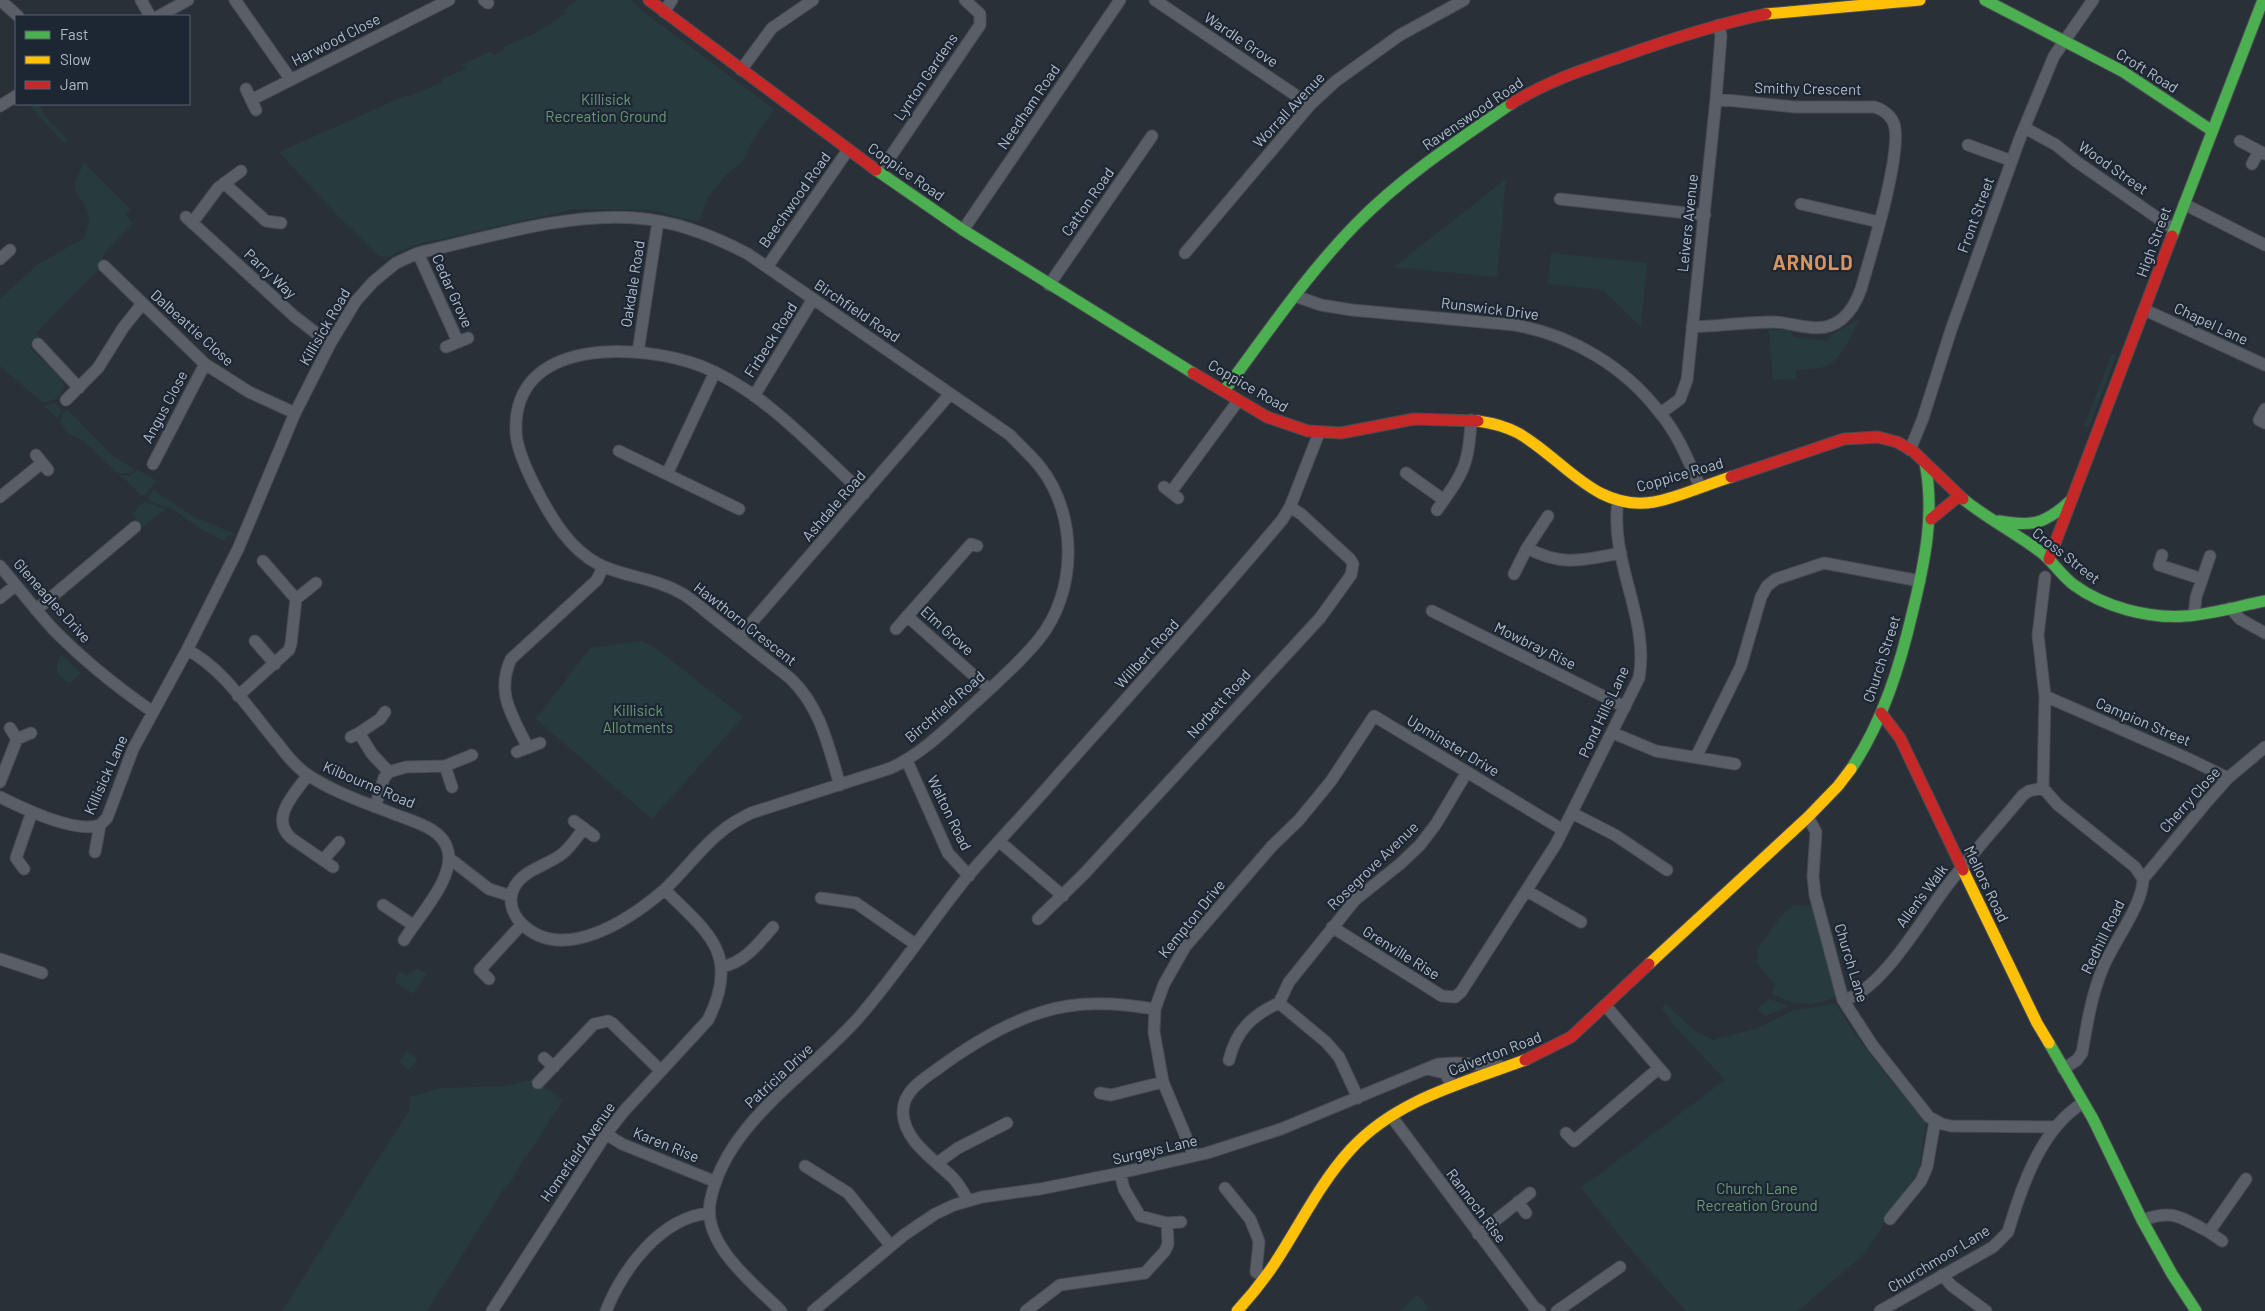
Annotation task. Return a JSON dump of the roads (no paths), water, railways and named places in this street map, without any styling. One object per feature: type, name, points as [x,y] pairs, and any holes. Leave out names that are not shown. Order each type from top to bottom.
[{"type":"street","points":[[0,0],[17,15]]},
{"type":"street","points":[[141,0],[149,15]]},
{"type":"street","points":[[161,15],[188,0]]},
{"type":"street","name":"Harwood Close","points":[[235,0],[291,80]]},
{"type":"street","name":"Harwood Close","points":[[251,100],[449,0]]},
{"type":"street","name":"Coppice Road","points":[[649,0],[848,150],[963,230],[1238,401],[1282,424],[1319,433],[1345,433],[1417,418],[1471,420],[1494,423],[1527,438],[1603,497],[1630,504],[1654,502],[1844,439],[1878,437],[1898,442],[1910,450],[1955,493]]},
{"type":"street","points":[[664,12],[672,0]]},
{"type":"street","points":[[741,70],[772,28],[813,0]]},
{"type":"street","name":"Lynton Gardens","points":[[880,172],[980,25],[980,14],[965,0]]},
{"type":"street","name":"Needham Road","points":[[963,230],[1120,0]]},
{"type":"street","name":"Wardle Grove","points":[[1155,0],[1310,105]]},
{"type":"street","name":"Worrall Avenue","points":[[1185,253],[1310,105],[1336,81],[1400,35],[1464,0]]},
{"type":"street","name":"Ravenswood Road","points":[[1224,391],[1319,264],[1378,203],[1448,147],[1513,102],[1573,73],[1694,31],[1778,12],[1920,0]]},
{"type":"street","points":[[1985,0],[2046,33],[2065,40]]},
{"type":"street","name":"Front Street","points":[[1910,450],[2024,128],[2054,56],[2093,0]]},
{"type":"street","name":"High Street","points":[[2049,559],[2076,496],[2211,130],[2263,0]]},
{"type":"street","name":"Leivers Avenue","points":[[1661,413],[1680,399],[1685,389],[1716,100],[1721,36],[1719,25]]},
{"type":"street","name":"Croft Road","points":[[2065,40],[2122,71],[2211,130]]},
{"type":"street","points":[[0,106],[15,97]]},
{"type":"street","name":"Smithy Crescent","points":[[1692,327],[1773,322],[1808,328],[1824,328],[1844,319],[1856,304],[1879,222],[1888,186],[1895,136],[1894,123],[1885,112],[1868,106],[1795,107],[1716,100]]},
{"type":"street","name":"Wood Street","points":[[2024,128],[2060,148],[2175,230]]},
{"type":"street","name":"Catton Road","points":[[1049,285],[1152,136]]},
{"type":"street","points":[[2240,141],[2262,152],[2252,164]]},
{"type":"street","points":[[1968,145],[2012,161]]},
{"type":"street","name":"Beechwood Road","points":[[767,266],[848,150]]},
{"type":"street","name":"Parry Way","points":[[241,171],[224,183],[189,220],[294,316],[317,336],[330,344]]},
{"type":"street","points":[[224,183],[266,221],[281,223]]},
{"type":"street","points":[[1560,200],[1705,215]]},
{"type":"street","points":[[1800,204],[1879,222]]},
{"type":"street","points":[[2184,204],[2265,245]]},
{"type":"street","name":"Killisick Road","points":[[153,712],[238,549],[295,413],[330,344],[356,301],[373,282],[396,262],[418,253],[586,219],[637,218],[658,221],[703,233],[731,245],[767,266]]},
{"type":"street","name":"Oakdale Road","points":[[638,352],[658,221]]},
{"type":"street","name":"Cedar Grove","points":[[418,253],[463,340],[446,348]]},
{"type":"street","name":"Dalbeattie Close","points":[[104,266],[205,364],[249,392],[295,413]]},
{"type":"street","name":"Birchfield Road","points":[[522,924],[547,939],[569,942],[596,933],[631,914],[664,890],[720,832],[734,822],[759,810],[891,768],[907,760],[936,738],[1040,638],[1055,612],[1067,568],[1066,522],[1058,499],[1042,469],[1010,436],[767,266]]},
{"type":"street","name":"Runswick Drive","points":[[1295,296],[1321,305],[1352,310],[1507,324],[1541,331],[1578,345],[1599,357],[1643,392],[1661,413],[1678,440],[1700,487]]},
{"type":"street","name":"Firbeck Road","points":[[754,396],[813,299]]},
{"type":"street","points":[[66,400],[98,368],[123,328],[142,304]]},
{"type":"street","name":"Chapel Lane","points":[[2145,310],[2265,365]]},
{"type":"street","points":[[38,344],[79,388]]},
{"type":"street","name":"Hawthorn Crescent","points":[[840,785],[822,723],[813,705],[791,679],[686,596],[674,589],[617,573],[603,567],[576,548],[562,532],[521,456],[518,445],[517,420],[519,408],[530,386],[548,368],[560,361],[590,353],[638,352],[684,361],[716,372],[754,396],[864,494]]},
{"type":"street","name":"Angus Close","points":[[153,464],[205,364]]},
{"type":"street","points":[[667,474],[716,372]]},
{"type":"street","name":"Ashdale Road","points":[[739,637],[950,394]]},
{"type":"street","points":[[1171,492],[1238,401]]},
{"type":"street","points":[[2262,422],[2265,409]]},
{"type":"street","points":[[1408,480],[1440,505],[1460,477],[1466,464],[1471,420]]},
{"type":"street","name":"Willbert Road","points":[[969,876],[1228,584],[1282,520],[1290,507],[1319,433]]},
{"type":"street","points":[[619,451],[739,509]]},
{"type":"street","points":[[0,497],[42,463]]},
{"type":"street","name":"Church Street","points":[[1808,817],[1841,784],[1850,771],[1881,713],[1893,685],[1920,581],[1931,518],[1930,486],[1925,464]]},
{"type":"street","name":"Church Street","points":[[1931,518],[1942,498],[1955,493]]},
{"type":"street","name":"Cross Street","points":[[1955,493],[2049,559],[2072,583],[2108,603],[2161,616],[2194,615],[2265,601]]},
{"type":"street","name":"High Street","points":[[1988,518],[2025,526],[2042,523],[2053,517],[2076,496]]},
{"type":"street","name":"Pond Hills Lane","points":[[1455,997],[1461,992],[1527,891],[1572,813],[1639,678],[1642,667],[1640,643],[1621,553],[1617,526],[1618,501]]},
{"type":"street","name":"Norbett Road","points":[[1038,919],[1063,896],[1320,618],[1351,575],[1353,564],[1350,559],[1302,514],[1290,507]]},
{"type":"street","points":[[1514,574],[1527,548],[1548,516]]},
{"type":"street","points":[[36,610],[135,527]]},
{"type":"street","name":"Elm Grove","points":[[896,629],[971,544],[977,546]]},
{"type":"street","points":[[1527,548],[1542,556],[1574,562],[1621,553]]},
{"type":"street","points":[[2162,555],[2158,565],[2202,580]]},
{"type":"street","points":[[2194,615],[2196,597],[2210,556]]},
{"type":"street","points":[[263,561],[296,599]]},
{"type":"street","points":[[1696,757],[1741,666],[1761,597],[1767,586],[1776,579],[1824,563],[1920,581]]},
{"type":"street","name":"Gleneagles Drive","points":[[0,566],[36,610],[83,658],[122,690],[153,712]]},
{"type":"street","points":[[528,748],[505,698],[504,680],[507,668],[511,659],[597,580],[603,567]]},
{"type":"street","points":[[2045,577],[2039,620],[2038,647],[2045,696],[2043,788],[2058,805],[2135,867],[2142,878]]},
{"type":"street","points":[[238,696],[284,655],[291,644],[296,599],[316,583]]},
{"type":"street","points":[[0,598],[16,585]]},
{"type":"street","points":[[2043,592],[2056,594]]},
{"type":"street","points":[[2230,608],[2240,619],[2265,633]]},
{"type":"street","name":"Mowbray Rise","points":[[1432,612],[1625,707]]},
{"type":"street","name":"Elm Grove","points":[[907,616],[989,689]]},
{"type":"street","points":[[255,641],[275,664]]},
{"type":"street","name":"Kilbourne Road","points":[[187,650],[204,660],[238,696],[286,754],[308,775],[374,806],[433,830],[445,843],[449,858]]},
{"type":"street","name":"Campion Street","points":[[2045,696],[2228,778]]},
{"type":"street","name":"Killisick Lane","points":[[95,852],[100,826],[107,818],[133,749],[153,712]]},
{"type":"street","points":[[384,712],[380,719],[355,735],[389,772]]},
{"type":"street","name":"Mellors Road","points":[[1881,713],[1900,738],[2037,1023],[2063,1069]]},
{"type":"street","name":"Upminster Drive","points":[[1344,760],[1374,716],[1562,830]]},
{"type":"street","points":[[10,728],[17,739]]},
{"type":"street","points":[[0,782],[17,739],[31,733]]},
{"type":"street","points":[[1613,733],[1656,751],[1736,764]]},
{"type":"street","points":[[517,752],[540,743]]},
{"type":"street","name":"Cherry Close","points":[[2142,878],[2228,778],[2265,747]]},
{"type":"street","points":[[374,806],[384,778],[389,772],[406,767],[445,766],[472,755]]},
{"type":"street","name":"Walton Road","points":[[907,760],[948,853],[969,876]]},
{"type":"street","name":"Kempton Drive","points":[[1194,1156],[1163,1082],[1154,1032],[1155,1009],[1169,972],[1185,948],[1272,846],[1299,820],[1331,781],[1344,760]]},
{"type":"street","points":[[445,766],[452,786]]},
{"type":"street","name":"Rosegrove Avenue","points":[[1278,1003],[1289,982],[1355,900],[1420,845],[1436,824],[1467,772]]},
{"type":"street","points":[[308,775],[282,813],[282,824],[285,833],[291,838],[334,867]]},
{"type":"street","name":"Allen's Walk","points":[[1843,1000],[1857,996],[1874,982],[1962,869],[2023,795],[2029,791],[2043,788]]},
{"type":"street","points":[[0,797],[32,812],[78,826],[100,826]]},
{"type":"street","points":[[24,868],[11,857],[32,812]]},
{"type":"street","points":[[1572,813],[1615,835],[1666,870]]},
{"type":"street","name":"Church Lane","points":[[1808,817],[1816,832],[1813,876],[1815,895],[1843,1000],[1873,1046],[1929,1117],[1935,1121]]},
{"type":"street","name":"Calverton Road","points":[[1237,1311],[1248,1301],[1340,1161],[1371,1130],[1418,1100],[1465,1081],[1543,1054],[1564,1041],[1808,817]]},
{"type":"street","points":[[574,821],[594,836]]},
{"type":"street","points":[[489,979],[477,974],[522,924],[514,914],[511,896],[517,883],[561,855],[584,828]]},
{"type":"street","points":[[323,860],[339,842]]},
{"type":"street","points":[[1000,842],[1063,896]]},
{"type":"street","points":[[404,940],[445,878],[449,858],[489,889],[511,896]]},
{"type":"street","name":"Patricia Drive","points":[[781,1311],[724,1253],[713,1233],[709,1213],[716,1182],[732,1150],[748,1127],[764,1109],[832,1048],[888,983],[915,944],[969,876]]},
{"type":"street","name":"Redhill Road","points":[[2063,1069],[2077,1060],[2082,1053],[2092,998],[2105,964],[2141,895],[2142,878]]},
{"type":"street","name":"Homefield Avenue","points":[[492,1311],[606,1134],[708,1020],[716,1000],[722,967],[718,950],[706,930],[664,890]]},
{"type":"street","points":[[1527,891],[1581,922]]},
{"type":"street","points":[[821,899],[856,903],[915,944]]},
{"type":"street","points":[[384,905],[413,925]]},
{"type":"street","points":[[722,967],[746,956],[773,927]]},
{"type":"street","name":"Grenville Rise","points":[[1332,927],[1442,996],[1455,997]]},
{"type":"street","points":[[0,959],[36,975]]},
{"type":"street","points":[[968,1200],[954,1180],[910,1136],[905,1125],[904,1103],[915,1087],[957,1055],[1030,1016],[1053,1009],[1083,1004],[1111,1003],[1155,1009]]},
{"type":"street","points":[[1229,1060],[1237,1036],[1252,1018],[1278,1003],[1339,1057],[1358,1098]]},
{"type":"street","points":[[1566,1133],[1574,1142],[1662,1071],[1605,1005]]},
{"type":"street","points":[[538,1083],[594,1024],[608,1021],[661,1071]]},
{"type":"street","points":[[544,1058],[554,1067]]},
{"type":"street","points":[[1456,1062],[1465,1081]]},
{"type":"street","name":"Surgeys Lane","points":[[813,1311],[891,1246],[935,1214],[968,1200],[1040,1189],[1194,1156],[1281,1129],[1438,1064],[1456,1062],[1508,1066]]},
{"type":"street","points":[[1425,1069],[1445,1074],[1452,1086]]},
{"type":"street","points":[[2063,1069],[2083,1103],[2142,1220],[2172,1274],[2196,1311]]},
{"type":"street","points":[[1100,1093],[1111,1095],[1163,1082]]},
{"type":"street","name":"Churchmoor Lane","points":[[1880,1311],[1993,1247],[2008,1232],[2027,1175],[2056,1127],[2072,1109],[2083,1103]]},
{"type":"street","name":"Rannoch Rise","points":[[1391,1116],[1478,1234],[1534,1307],[1540,1311]]},
{"type":"street","points":[[1890,1219],[1921,1180],[1927,1167],[1935,1121],[1951,1126],[2056,1127]]},
{"type":"street","points":[[937,1163],[958,1148],[1007,1123]]},
{"type":"street","name":"Karen Rise","points":[[606,1134],[622,1144],[716,1182]]},
{"type":"street","points":[[805,1166],[848,1193],[891,1246]]},
{"type":"street","points":[[1120,1173],[1124,1189],[1140,1216],[1167,1223],[1181,1222]]},
{"type":"street","points":[[2209,1232],[2246,1179]]},
{"type":"street","points":[[1225,1188],[1252,1225],[1259,1242],[1256,1272],[1264,1277]]},
{"type":"street","points":[[1478,1234],[1530,1193]]},
{"type":"street","points":[[1518,1202],[1526,1213]]},
{"type":"street","points":[[606,1311],[628,1270],[650,1244],[686,1219],[709,1213]]},
{"type":"street","points":[[2142,1220],[2167,1213],[2209,1232],[2222,1241]]},
{"type":"street","points":[[1026,1311],[1060,1284],[1145,1272],[1165,1251],[1168,1244],[1167,1223]]},
{"type":"street","points":[[1557,1311],[1610,1281],[1620,1267]]},
{"type":"street","points":[[1942,1275],[1952,1286],[1986,1311]]},
{"type":"district","name":"ARNOLD","points":[[1813,263]]},
{"type":"park label","name":"Killisick Recreation Ground","points":[[606,108]]},
{"type":"park label","name":"Killisick Allotments","points":[[638,720]]},
{"type":"park label","name":"Church Lane Recreation Ground","points":[[1757,1198]]}]
